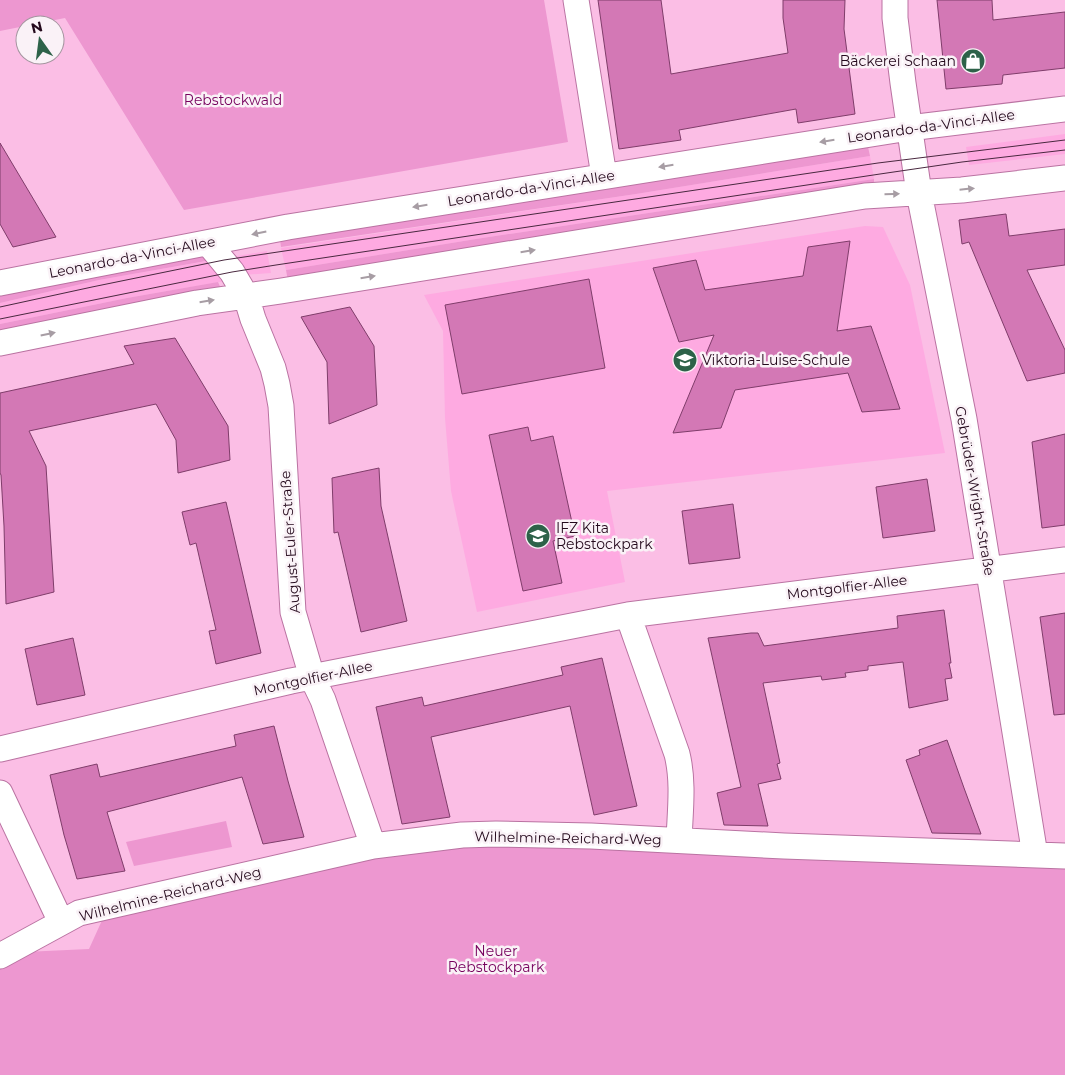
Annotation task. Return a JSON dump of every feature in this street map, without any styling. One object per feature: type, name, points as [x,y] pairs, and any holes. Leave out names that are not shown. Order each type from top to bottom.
[{"type":"street","points":[[576,0],[604,176]]},
{"type":"street","name":"Gebrüder-Wright-Straße","points":[[895,0],[895,18],[919,194],[964,420],[1035,855]]},
{"type":"street","name":"Leonardo-da-Vinci-Allee","points":[[0,283],[270,230],[910,128],[1065,109]]},
{"type":"street","points":[[0,343],[198,303],[865,196],[919,194],[1065,178]]},
{"type":"street","name":"August-Euler-Straße","points":[[208,243],[232,272],[246,296],[253,319],[273,368],[281,406],[293,612],[312,677],[323,700],[373,846]]},
{"type":"street","name":"Montgolfier-Allee","points":[[0,748],[312,677],[628,615],[1065,560]]},
{"type":"street","points":[[628,615],[680,764],[679,840]]},
{"type":"street","points":[[0,793],[61,922]]},
{"type":"street","name":"Wilhelmine-Reichard-Weg","points":[[0,956],[79,913],[373,846],[462,835],[591,836],[784,846],[1065,856]]},
{"type":"shaded area","points":[[1065,134],[1065,154],[969,165],[966,147]]},
{"type":"shaded area","points":[[870,156],[874,179],[476,239],[286,270],[281,248],[636,194]]},
{"type":"shaded area","name":"Viktoria-Luise-Schule","points":[[865,226],[883,227],[910,285],[945,453],[607,491],[625,582],[477,612],[451,491],[445,418],[443,331],[424,295]]},
{"type":"shaded area","points":[[267,251],[271,273],[241,275],[231,257]]},
{"type":"shaded area","points":[[212,260],[225,281],[127,298],[0,324],[0,303],[99,280]]},
{"type":"green space","name":"Rebstockwald","points":[[0,0],[544,0],[568,142],[184,210],[65,18],[65,15],[15,15],[15,28],[0,31]]},
{"type":"green space","points":[[868,147],[870,156],[636,194],[281,247],[280,239]]},
{"type":"green space","points":[[874,179],[874,187],[288,281],[286,270],[476,239]]},
{"type":"green space","points":[[200,254],[206,261],[99,280],[0,303],[0,291]]},
{"type":"green space","points":[[218,282],[222,291],[0,333],[0,324],[127,298]]},
{"type":"green space","points":[[226,821],[232,847],[134,866],[126,842]]},
{"type":"green space","name":"Neuer Rebstockpark","points":[[484,842],[1065,868],[1065,1075],[0,1075],[0,965],[24,952],[89,949],[104,916],[355,859]]},
{"type":"building","points":[[598,0],[661,0],[671,74],[788,53],[783,18],[783,0],[845,0],[844,29],[855,114],[798,123],[796,109],[679,130],[681,140],[619,149]]},
{"type":"building","points":[[937,0],[992,0],[993,20],[1065,12],[1065,68],[1003,75],[1002,84],[946,89]]},
{"type":"building","points":[[0,143],[56,237],[13,247],[0,224]]},
{"type":"building","points":[[1006,214],[1009,236],[1065,229],[1065,265],[1027,270],[1065,350],[1065,373],[1027,381],[969,242],[962,244],[959,220]]},
{"type":"building","points":[[850,241],[837,331],[871,326],[900,409],[862,412],[848,373],[735,390],[721,428],[673,433],[714,335],[679,342],[653,268],[696,260],[705,290],[803,276],[808,247]]},
{"type":"building","points":[[589,279],[605,368],[462,394],[445,305]]},
{"type":"building","points":[[350,307],[374,346],[377,405],[329,424],[327,362],[301,317]]},
{"type":"building","points":[[175,338],[228,426],[230,460],[178,473],[176,440],[156,404],[29,431],[46,466],[54,592],[6,604],[4,526],[0,473],[0,393],[134,364],[124,346]]},
{"type":"building","points":[[528,427],[531,441],[553,436],[575,536],[553,541],[562,583],[523,591],[489,435]]},
{"type":"building","points":[[1065,434],[1065,525],[1042,528],[1032,442]]},
{"type":"building","points":[[379,468],[381,506],[407,621],[361,632],[338,532],[334,533],[332,478]]},
{"type":"building","points":[[927,479],[935,531],[883,538],[876,487]]},
{"type":"building","points":[[226,502],[261,653],[216,664],[209,631],[216,630],[196,543],[190,545],[182,512]]},
{"type":"building","points":[[733,504],[740,558],[689,564],[682,511]]},
{"type":"building","points":[[944,610],[952,678],[945,679],[948,700],[909,708],[903,662],[868,666],[868,670],[845,673],[846,677],[822,680],[821,676],[763,683],[780,763],[777,764],[781,779],[758,784],[768,826],[724,825],[717,793],[741,787],[708,638],[758,633],[764,646],[898,628],[897,616]]},
{"type":"building","points":[[1065,613],[1065,714],[1054,715],[1040,617]]},
{"type":"building","points":[[73,638],[85,695],[37,705],[25,649]]},
{"type":"building","points":[[602,658],[637,806],[594,815],[570,706],[431,737],[450,817],[402,824],[376,707],[422,697],[424,706],[563,675],[561,667]]},
{"type":"building","points":[[274,726],[304,837],[263,844],[242,777],[107,812],[125,871],[77,879],[64,835],[50,775],[97,764],[100,777],[236,746],[234,735]]},
{"type":"building","points":[[947,740],[981,834],[932,833],[906,760],[920,755],[919,750]]},
{"type":"tram line","points":[[0,307],[224,260],[878,163],[1065,140]]},
{"type":"tram line","points":[[0,319],[232,272],[276,265],[962,162],[1065,150]]},
{"type":"place","name":"Bäckerei Schaan","points":[[973,61]]},
{"type":"place","name":"Viktoria-Luise-Schule","points":[[685,360]]},
{"type":"place","name":"IFZ Kita Rebstockpark","points":[[538,536]]}]
